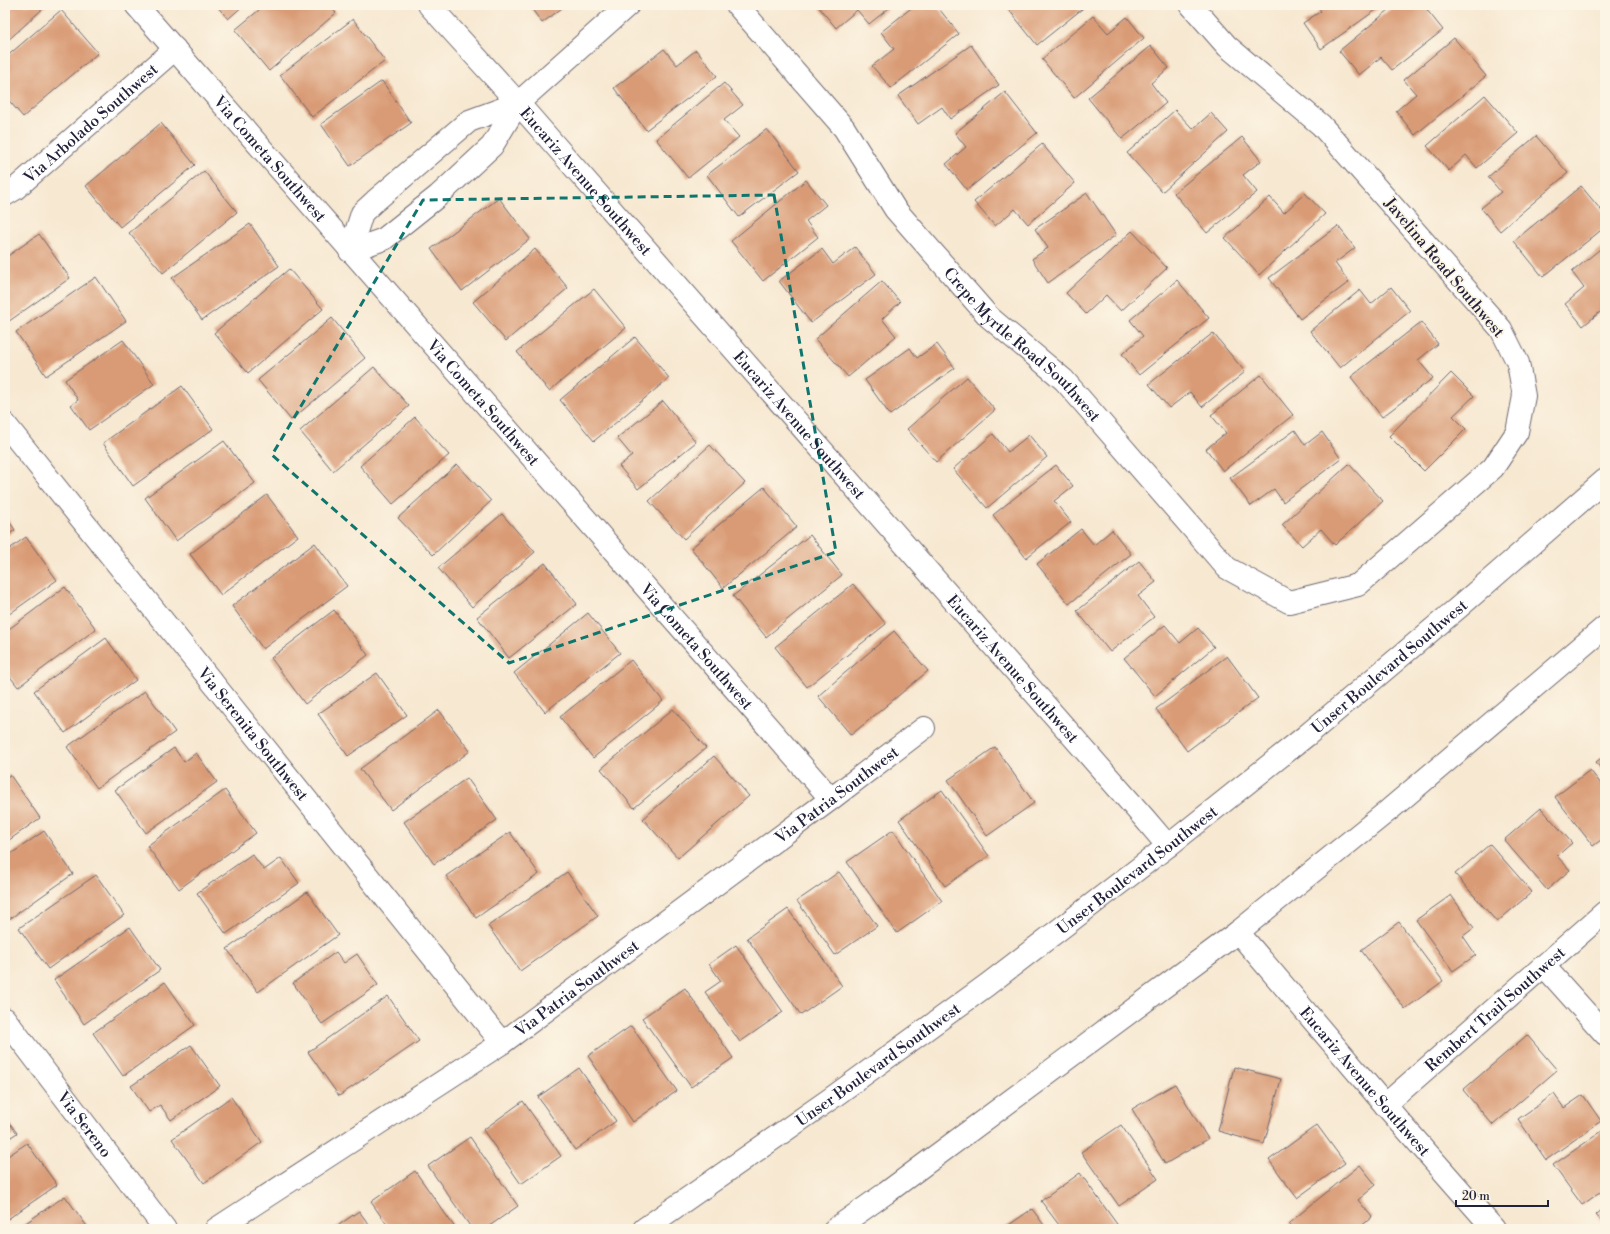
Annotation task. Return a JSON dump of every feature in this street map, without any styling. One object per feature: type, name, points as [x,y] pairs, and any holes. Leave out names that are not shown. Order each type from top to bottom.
[{"type":"street","name":"Via Cometa Southwest","points":[[136,5],[831,799]]},
{"type":"street","name":"Eucariz Avenue Southwest","points":[[429,5],[518,103],[1168,846]]},
{"type":"street","points":[[350,251],[384,239],[438,196],[492,146],[518,103],[628,5]]},
{"type":"street","name":"Crepe Myrtle Road Southwest","points":[[737,5],[844,128],[895,209],[989,317],[1064,380],[1227,568],[1289,602],[1358,585]]},
{"type":"street","name":"Javelina Road Southwest","points":[[1190,5],[1226,46],[1321,125],[1501,329],[1518,363],[1524,396],[1517,432],[1493,468],[1358,585]]},
{"type":"street","name":"Via Arbolado Southwest","points":[[5,195],[21,184],[175,49]]},
{"type":"street","points":[[350,251],[362,213],[375,201],[469,121],[518,103]]},
{"type":"street","name":"Via Serenita Southwest","points":[[5,424],[502,1044]]},
{"type":"street","name":"Unser Boulevard Southwest","points":[[644,1229],[833,1097],[987,985],[1168,846],[1306,736],[1459,607],[1605,480]]},
{"type":"street","points":[[835,1229],[886,1193],[1238,932],[1389,810],[1605,627]]},
{"type":"street","name":"Via Patria Southwest","points":[[216,1229],[502,1044],[924,728]]},
{"type":"street","name":"Rembert Trail Southwest","points":[[1385,1105],[1605,912]]},
{"type":"street","name":"Eucariz Avenue Southwest","points":[[1238,932],[1385,1105],[1494,1229]]},
{"type":"street","points":[[1544,966],[1605,1034]]},
{"type":"street","name":"Via Sereno","points":[[5,1019],[165,1229]]},
{"type":"highlighted area","points":[[774,195],[836,552],[509,663],[272,455],[423,200]]},
{"type":"building","points":[[5,5],[47,5],[5,43]]},
{"type":"building","points":[[216,5],[244,5],[228,19]]},
{"type":"building","points":[[265,5],[329,5],[336,13],[269,71],[235,30]]},
{"type":"building","points":[[529,5],[566,5],[542,23]]},
{"type":"building","points":[[817,5],[893,5],[869,24],[857,10],[836,28]]},
{"type":"building","points":[[915,5],[936,5],[959,34],[891,88],[872,66],[894,49],[881,32]]},
{"type":"building","points":[[1005,5],[1087,5],[1037,45]]},
{"type":"building","points":[[1316,5],[1383,5],[1321,49],[1303,23],[1321,11]]},
{"type":"building","points":[[1395,5],[1423,5],[1443,30],[1392,70],[1381,57],[1359,75],[1339,51]]},
{"type":"building","points":[[61,10],[98,53],[23,117],[5,96],[5,58]]},
{"type":"building","points":[[1093,16],[1108,33],[1127,17],[1144,38],[1074,98],[1042,59]]},
{"type":"building","points":[[353,19],[385,61],[312,117],[280,75]]},
{"type":"building","points":[[1454,38],[1486,76],[1415,135],[1396,111],[1416,94],[1404,80]]},
{"type":"building","points":[[971,45],[999,85],[950,119],[942,107],[918,124],[898,96]]},
{"type":"building","points":[[1151,46],[1169,68],[1151,83],[1166,103],[1122,139],[1088,98]]},
{"type":"building","points":[[664,49],[677,65],[696,50],[717,76],[646,130],[614,88]]},
{"type":"building","points":[[382,81],[411,123],[350,166],[321,124]]},
{"type":"building","points":[[724,83],[743,105],[724,120],[739,137],[688,178],[656,139]]},
{"type":"building","points":[[1005,92],[1037,133],[967,190],[946,164],[966,147],[955,133]]},
{"type":"building","points":[[1485,95],[1518,133],[1477,168],[1466,155],[1449,171],[1427,146]]},
{"type":"building","points":[[1175,110],[1193,129],[1211,113],[1228,132],[1162,192],[1127,153]]},
{"type":"building","points":[[161,123],[195,165],[120,227],[86,186]]},
{"type":"building","points":[[767,129],[799,171],[739,217],[707,175]]},
{"type":"building","points":[[1536,136],[1568,173],[1500,231],[1481,208],[1501,192],[1488,177]]},
{"type":"building","points":[[1242,137],[1261,161],[1243,175],[1257,192],[1207,233],[1174,193]]},
{"type":"building","points":[[1042,144],[1075,183],[1028,224],[1015,209],[995,226],[974,202]]},
{"type":"building","points":[[204,171],[237,212],[163,273],[129,233]]},
{"type":"building","points":[[806,180],[826,205],[806,221],[818,237],[763,281],[731,241]]},
{"type":"building","points":[[1581,186],[1605,215],[1605,227],[1543,277],[1514,241]]},
{"type":"building","points":[[1087,193],[1116,235],[1048,283],[1032,259],[1048,248],[1035,229]]},
{"type":"building","points":[[1305,193],[1325,214],[1259,275],[1225,238],[1270,197],[1284,213]]},
{"type":"building","points":[[499,198],[530,239],[462,291],[431,249]]},
{"type":"building","points":[[250,224],[279,266],[202,320],[172,278]]},
{"type":"building","points":[[1338,226],[1355,248],[1335,263],[1349,282],[1300,319],[1269,278]]},
{"type":"building","points":[[1132,231],[1167,268],[1121,311],[1106,295],[1086,314],[1066,293]]},
{"type":"building","points":[[39,234],[70,278],[5,324],[5,258]]},
{"type":"building","points":[[1605,245],[1605,308],[1583,326],[1565,304],[1584,288],[1572,272]]},
{"type":"building","points":[[855,247],[876,274],[811,323],[779,281],[822,249],[833,264]]},
{"type":"building","points":[[535,249],[568,288],[506,341],[473,302]]},
{"type":"building","points":[[289,269],[323,309],[248,373],[214,333]]},
{"type":"building","points":[[96,277],[126,321],[46,376],[16,332]]},
{"type":"building","points":[[1177,280],[1209,318],[1139,375],[1122,354],[1143,336],[1130,320]]},
{"type":"building","points":[[882,281],[900,302],[882,319],[896,336],[848,377],[815,339]]},
{"type":"building","points":[[1391,287],[1410,311],[1340,368],[1310,331],[1360,290],[1371,304]]},
{"type":"building","points":[[594,289],[626,328],[549,391],[517,352]]},
{"type":"building","points":[[332,318],[365,358],[291,420],[258,380]]},
{"type":"building","points":[[1421,322],[1438,344],[1418,360],[1433,378],[1382,417],[1351,377]]},
{"type":"building","points":[[1213,333],[1245,372],[1202,407],[1190,392],[1169,408],[1149,384]]},
{"type":"building","points":[[635,337],[669,378],[594,441],[560,400]]},
{"type":"building","points":[[123,340],[154,384],[89,430],[71,405],[78,400],[65,380]]},
{"type":"building","points":[[937,344],[955,368],[890,415],[865,380],[910,348],[917,358]]},
{"type":"building","points":[[374,367],[409,406],[333,471],[300,431]]},
{"type":"building","points":[[1451,373],[1474,396],[1453,416],[1466,429],[1424,471],[1389,436]]},
{"type":"building","points":[[1261,375],[1293,415],[1223,471],[1206,449],[1226,433],[1211,415]]},
{"type":"building","points":[[967,377],[995,410],[936,462],[907,429]]},
{"type":"building","points":[[182,386],[213,429],[133,486],[103,443]]},
{"type":"building","points":[[663,401],[696,442],[638,489],[619,466],[632,456],[617,438]]},
{"type":"building","points":[[415,417],[449,455],[393,504],[360,466]]},
{"type":"building","points":[[1295,430],[1305,445],[1322,432],[1341,459],[1283,502],[1274,489],[1251,506],[1230,478]]},
{"type":"building","points":[[993,434],[1008,452],[1029,435],[1047,457],[987,508],[953,469]]},
{"type":"building","points":[[224,441],[255,483],[176,541],[145,498]]},
{"type":"building","points":[[710,445],[745,483],[684,539],[649,501]]},
{"type":"building","points":[[457,464],[491,501],[433,555],[398,518]]},
{"type":"building","points":[[1349,464],[1383,501],[1335,545],[1321,529],[1302,546],[1282,525]]},
{"type":"building","points":[[1056,465],[1073,486],[1054,501],[1071,522],[1026,558],[993,515]]},
{"type":"building","points":[[764,487],[797,527],[723,588],[691,548]]},
{"type":"building","points":[[267,495],[298,536],[221,595],[190,554]]},
{"type":"building","points":[[502,514],[535,552],[472,607],[438,568]]},
{"type":"building","points":[[5,515],[15,530],[5,537]]},
{"type":"building","points":[[1081,529],[1094,545],[1112,530],[1131,554],[1069,604],[1037,564]]},
{"type":"building","points":[[810,535],[842,575],[766,637],[733,596]]},
{"type":"building","points":[[26,537],[57,580],[5,617],[5,552]]},
{"type":"building","points":[[315,543],[347,586],[263,649],[232,606]]},
{"type":"building","points":[[1139,561],[1156,582],[1138,596],[1154,617],[1110,652],[1077,611]]},
{"type":"building","points":[[545,563],[577,604],[509,658],[477,617]]},
{"type":"building","points":[[853,584],[886,624],[807,687],[775,647]]},
{"type":"building","points":[[65,587],[96,629],[18,687],[5,670],[5,632]]},
{"type":"building","points":[[334,610],[368,655],[305,704],[271,658]]},
{"type":"building","points":[[588,613],[620,653],[545,712],[514,673]]},
{"type":"building","points":[[1165,625],[1180,643],[1198,628],[1214,647],[1155,696],[1124,658]]},
{"type":"building","points":[[894,631],[928,671],[851,735],[818,696]]},
{"type":"building","points":[[106,638],[136,680],[65,733],[34,691]]},
{"type":"building","points":[[1227,656],[1258,698],[1187,751],[1156,709]]},
{"type":"building","points":[[631,660],[663,701],[593,758],[560,717]]},
{"type":"building","points":[[377,673],[407,715],[348,756],[318,714]]},
{"type":"building","points":[[145,691],[175,732],[97,788],[67,747]]},
{"type":"building","points":[[673,709],[706,748],[634,808],[601,769]]},
{"type":"building","points":[[439,710],[470,751],[391,810],[360,769]]},
{"type":"building","points":[[995,747],[1034,803],[987,836],[948,780]]},
{"type":"building","points":[[174,748],[184,762],[196,753],[217,782],[146,833],[115,790]]},
{"type":"building","points":[[1605,755],[1605,774],[1596,762]]},
{"type":"building","points":[[714,756],[749,796],[678,858],[643,819]]},
{"type":"building","points":[[1590,770],[1605,789],[1605,837],[1593,846],[1555,797]]},
{"type":"building","points":[[10,775],[40,818],[5,843],[5,778]]},
{"type":"building","points":[[467,778],[497,820],[434,864],[404,822]]},
{"type":"building","points":[[225,790],[256,833],[179,889],[147,846]]},
{"type":"building","points":[[942,790],[989,856],[945,886],[899,820]]},
{"type":"building","points":[[1541,808],[1572,843],[1557,856],[1570,870],[1547,890],[1504,840]]},
{"type":"building","points":[[893,830],[942,901],[897,933],[847,862]]},
{"type":"building","points":[[44,831],[73,874],[8,920],[5,915],[5,858]]},
{"type":"building","points":[[510,832],[539,874],[476,918],[446,876]]},
{"type":"building","points":[[1490,844],[1532,892],[1497,922],[1455,874]]},
{"type":"building","points":[[252,854],[264,870],[281,858],[299,883],[226,934],[197,893]]},
{"type":"building","points":[[567,872],[598,916],[520,971],[488,926]]},
{"type":"building","points":[[839,872],[877,926],[835,955],[797,901]]},
{"type":"building","points":[[96,875],[124,915],[48,969],[19,928]]},
{"type":"building","points":[[307,892],[338,935],[258,992],[227,949]]},
{"type":"building","points":[[1451,895],[1474,928],[1463,936],[1476,955],[1453,971],[1416,920]]},
{"type":"building","points":[[788,909],[842,986],[801,1015],[747,938]]},
{"type":"building","points":[[1399,922],[1443,981],[1405,1009],[1361,950]]},
{"type":"building","points":[[130,927],[160,970],[84,1024],[54,980]]},
{"type":"building","points":[[736,945],[783,1012],[740,1042],[705,992],[721,981],[709,964]]},
{"type":"building","points":[[336,952],[344,963],[357,954],[378,985],[322,1024],[293,983]]},
{"type":"building","points":[[165,982],[195,1025],[123,1076],[93,1033]]},
{"type":"building","points":[[685,988],[733,1058],[691,1087],[642,1018]]},
{"type":"building","points":[[388,996],[419,1041],[339,1096],[308,1052]]},
{"type":"building","points":[[631,1026],[677,1091],[633,1122],[588,1056]]},
{"type":"building","points":[[1527,1035],[1557,1070],[1493,1125],[1463,1090]]},
{"type":"building","points":[[191,1045],[220,1086],[171,1120],[160,1105],[149,1112],[131,1086]]},
{"type":"building","points":[[1234,1067],[1281,1079],[1264,1144],[1218,1131]]},
{"type":"building","points":[[579,1068],[616,1121],[575,1150],[538,1097]]},
{"type":"building","points":[[1175,1084],[1208,1139],[1165,1164],[1132,1109]]},
{"type":"building","points":[[1554,1094],[1564,1108],[1583,1095],[1601,1121],[1546,1160],[1518,1119]]},
{"type":"building","points":[[231,1097],[262,1142],[204,1183],[172,1139]]},
{"type":"building","points":[[523,1101],[561,1156],[521,1184],[483,1130]]},
{"type":"building","points":[[5,1117],[17,1133],[5,1141]]},
{"type":"building","points":[[1121,1125],[1158,1179],[1119,1206],[1081,1152]]},
{"type":"building","points":[[1317,1125],[1345,1163],[1297,1198],[1269,1160]]},
{"type":"building","points":[[1605,1129],[1605,1189],[1582,1205],[1553,1165]]},
{"type":"building","points":[[470,1137],[518,1206],[485,1229],[472,1229],[428,1166]]},
{"type":"building","points":[[27,1143],[57,1185],[5,1221],[5,1158]]},
{"type":"building","points":[[1360,1165],[1376,1185],[1358,1200],[1372,1217],[1358,1229],[1294,1229],[1289,1223]]},
{"type":"building","points":[[415,1171],[456,1229],[390,1229],[371,1202]]},
{"type":"building","points":[[1080,1173],[1119,1227],[1116,1229],[1062,1229],[1041,1201]]},
{"type":"building","points":[[65,1196],[89,1229],[17,1229]]},
{"type":"building","points":[[1605,1207],[1605,1225],[1596,1215]]},
{"type":"building","points":[[1032,1209],[1047,1229],[1003,1229]]},
{"type":"building","points":[[359,1211],[372,1229],[333,1229]]}]
